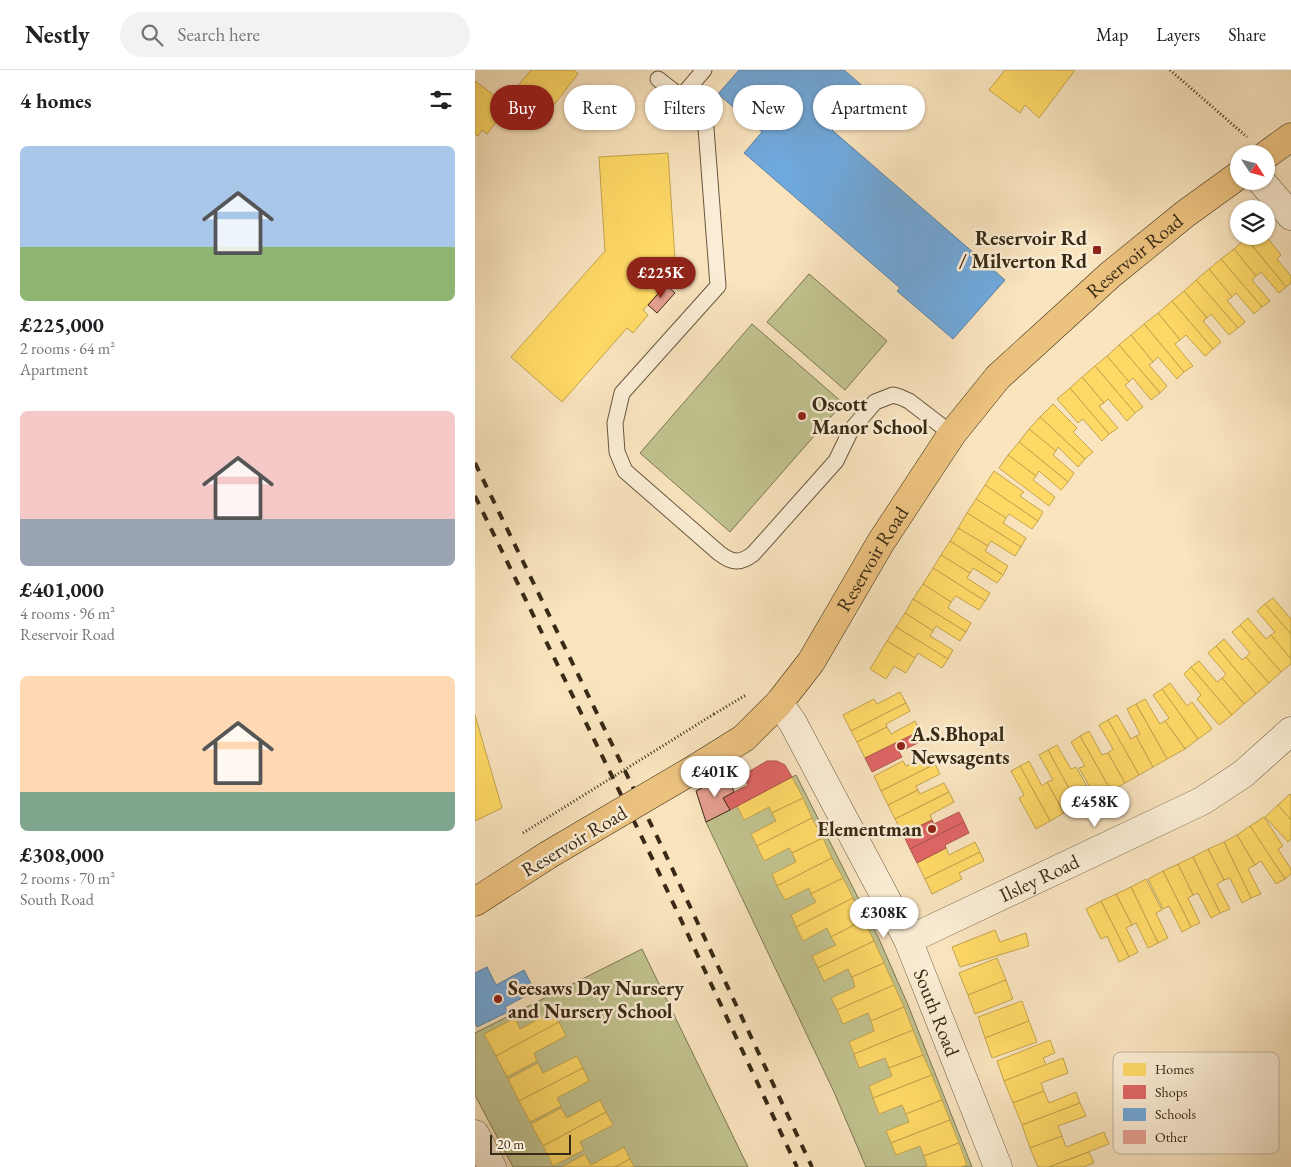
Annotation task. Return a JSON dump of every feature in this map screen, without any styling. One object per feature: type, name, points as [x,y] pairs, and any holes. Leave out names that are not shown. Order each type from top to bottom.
[{"type":"main road","points":[[1268,145],[1291,137]]},
{"type":"main road","name":"Reservoir Road","points":[[475,902],[548,855],[744,738],[779,703],[811,662],[881,542],[952,434],[998,377],[1110,275],[1185,214],[1230,182]]},
{"type":"street","points":[[1269,190],[1291,216]]},
{"type":"street","name":"South Road","points":[[779,703],[793,723],[908,940],[997,1167]]},
{"type":"street","name":"Ilsley Road","points":[[908,940],[1202,800],[1243,774],[1291,731]]},
{"type":"street","points":[[475,1134],[492,1167]]},
{"type":"lane","points":[[691,85],[703,70]]},
{"type":"lane","points":[[658,79],[666,85]]},
{"type":"lane","points":[[706,130],[718,286],[622,392],[615,423],[617,452],[625,471],[719,553],[733,562],[741,562],[753,554],[836,461],[851,430],[875,402],[884,397],[900,397],[909,401],[952,434]]},
{"type":"path","points":[[1170,70],[1256,145]]},
{"type":"path","points":[[523,833],[714,714]]},
{"type":"green space","points":[[809,274],[887,341],[845,390],[767,322]]},
{"type":"green space","points":[[752,324],[843,403],[730,532],[640,453]]},
{"type":"green space","points":[[796,775],[879,939],[908,1005],[972,1167],[866,1167],[834,1092],[706,822]]},
{"type":"green space","points":[[642,949],[748,1167],[513,1167],[475,1095],[475,1033]]},
{"type":"building: Homes","points":[[531,70],[574,70],[578,74],[569,85],[564,85],[564,92],[554,105],[554,85],[518,85]]},
{"type":"building: Homes","points":[[1005,70],[1075,70],[1039,118],[1025,105],[1020,113],[989,90]]},
{"type":"building: Homes","points":[[475,81],[490,92],[490,130],[487,134],[482,130],[478,136],[475,134]]},
{"type":"building: Homes","points":[[668,153],[676,274],[643,310],[648,315],[633,333],[627,328],[562,402],[511,357],[605,251],[599,157]]},
{"type":"building: Homes","points":[[1238,245],[1252,245],[1286,287],[1279,293],[1261,272],[1256,276],[1234,249]]},
{"type":"building: Homes","points":[[1252,245],[1273,245],[1281,255],[1277,259],[1291,276],[1291,283],[1286,287]]},
{"type":"building: Homes","points":[[1234,249],[1256,276],[1252,280],[1270,301],[1262,307],[1221,259]]},
{"type":"building: Homes","points":[[1221,259],[1262,307],[1254,314],[1236,293],[1232,297],[1209,269]]},
{"type":"building: Homes","points":[[1209,269],[1232,297],[1227,300],[1245,322],[1238,328],[1196,280]]},
{"type":"building: Homes","points":[[1196,280],[1238,328],[1229,335],[1211,314],[1207,318],[1184,291]]},
{"type":"building: Homes","points":[[1184,291],[1207,318],[1203,321],[1221,342],[1213,349],[1172,301]]},
{"type":"building: Homes","points":[[1172,301],[1213,349],[1205,356],[1186,335],[1180,340],[1158,313]]},
{"type":"building: Homes","points":[[1158,313],[1180,340],[1175,344],[1193,366],[1184,372],[1144,324]]},
{"type":"building: Homes","points":[[1144,324],[1184,372],[1177,379],[1158,357],[1153,362],[1131,335]]},
{"type":"building: Homes","points":[[1131,335],[1153,362],[1149,365],[1167,386],[1160,393],[1119,345]]},
{"type":"building: Homes","points":[[1119,345],[1160,393],[1151,400],[1133,378],[1129,382],[1107,356]]},
{"type":"building: Homes","points":[[1107,356],[1129,382],[1125,385],[1143,407],[1135,413],[1095,366]]},
{"type":"building: Homes","points":[[1095,366],[1135,413],[1127,421],[1108,399],[1104,403],[1082,377]]},
{"type":"building: Homes","points":[[1082,377],[1104,403],[1099,406],[1118,428],[1109,434],[1070,388]]},
{"type":"building: Homes","points":[[1070,388],[1109,434],[1102,441],[1083,419],[1078,423],[1057,399]]},
{"type":"building: Homes","points":[[1053,404],[1077,428],[1073,432],[1093,452],[1085,459],[1040,417]]},
{"type":"building: Homes","points":[[1040,417],[1085,459],[1078,467],[1058,447],[1056,451],[1029,429]]},
{"type":"building: Homes","points":[[1029,429],[1056,451],[1053,455],[1074,473],[1068,482],[1019,442]]},
{"type":"building: Homes","points":[[1019,442],[1068,482],[1061,490],[1039,471],[1036,476],[1008,455]]},
{"type":"building: Homes","points":[[1008,455],[1036,476],[1033,480],[1055,497],[1049,506],[999,468]]},
{"type":"building: Homes","points":[[994,471],[1024,492],[1020,496],[1043,512],[1038,521],[985,485]]},
{"type":"building: Homes","points":[[985,485],[1038,521],[1032,529],[1009,514],[1006,518],[976,499]]},
{"type":"building: Homes","points":[[976,499],[1006,518],[1003,523],[1026,538],[1021,547],[967,513]]},
{"type":"building: Homes","points":[[967,513],[1021,547],[1015,556],[991,541],[988,546],[958,528]]},
{"type":"building: Homes","points":[[958,528],[988,546],[985,551],[1008,566],[1003,575],[950,541]]},
{"type":"building: Homes","points":[[950,541],[1003,575],[997,583],[973,568],[970,573],[941,555]]},
{"type":"building: Homes","points":[[941,555],[970,573],[967,578],[990,593],[985,601],[933,568]]},
{"type":"building: Homes","points":[[933,568],[985,601],[979,610],[956,596],[951,602],[923,584]]},
{"type":"building: Homes","points":[[923,584],[951,602],[948,608],[971,623],[966,632],[913,599]]},
{"type":"building: Homes","points":[[1273,598],[1291,619],[1291,634],[1265,604]]},
{"type":"building: Homes","points":[[913,599],[966,632],[960,641],[936,626],[933,631],[905,613]]},
{"type":"building: Homes","points":[[1265,604],[1291,634],[1291,659],[1271,635],[1275,632],[1257,611]]},
{"type":"building: Homes","points":[[905,613],[933,631],[930,636],[953,650],[948,659],[896,627]]},
{"type":"building: Homes","points":[[1248,618],[1266,639],[1271,635],[1291,659],[1291,664],[1281,672],[1240,625]]},
{"type":"building: Homes","points":[[1240,625],[1281,672],[1269,683],[1246,657],[1250,653],[1232,632]]},
{"type":"building: Homes","points":[[896,627],[948,659],[942,668],[918,653],[915,658],[887,641]]},
{"type":"building: Homes","points":[[1224,639],[1242,660],[1246,657],[1269,683],[1256,694],[1216,646]]},
{"type":"building: Homes","points":[[887,641],[915,658],[906,673],[894,666],[886,679],[870,669]]},
{"type":"building: Homes","points":[[1216,646],[1256,694],[1244,704],[1222,678],[1226,674],[1208,653]]},
{"type":"building: Homes","points":[[1199,661],[1217,682],[1222,678],[1244,704],[1232,715],[1191,667]]},
{"type":"building: Homes","points":[[1191,667],[1232,715],[1219,725],[1197,699],[1201,695],[1184,674]]},
{"type":"building: Homes","points":[[1170,683],[1187,706],[1192,702],[1212,729],[1198,739],[1162,689]]},
{"type":"building: Homes","points":[[1162,689],[1198,739],[1185,749],[1165,721],[1169,718],[1153,695]]},
{"type":"building: Homes","points":[[900,692],[906,703],[851,731],[843,715],[874,699],[877,704]]},
{"type":"building: Homes","points":[[1145,699],[1160,724],[1165,721],[1185,749],[1167,759],[1136,704]]},
{"type":"building: Homes","points":[[906,703],[910,711],[886,724],[887,727],[857,742],[851,731]]},
{"type":"building: Homes","points":[[1136,704],[1167,759],[1153,767],[1136,736],[1140,734],[1127,709]]},
{"type":"building: Homes","points":[[475,715],[502,808],[475,821]]},
{"type":"building: Homes","points":[[1117,715],[1131,739],[1136,736],[1153,767],[1139,775],[1108,720]]},
{"type":"building: Homes","points":[[1108,720],[1139,775],[1125,783],[1108,753],[1113,749],[1099,725]]},
{"type":"building: Homes","points":[[915,721],[920,731],[865,758],[857,742],[887,727],[891,734]]},
{"type":"building: Homes","points":[[1089,731],[1102,755],[1108,753],[1125,783],[1111,791],[1080,736]]},
{"type":"building: Homes","points":[[1080,736],[1111,791],[1097,799],[1079,768],[1085,766],[1071,742]]},
{"type":"building: Homes","points":[[1057,745],[1071,769],[1076,767],[1093,797],[1078,805],[1048,750]]},
{"type":"building: Homes","points":[[1048,750],[1078,805],[1064,813],[1047,782],[1053,780],[1039,755]]},
{"type":"building: Homes","points":[[930,754],[935,764],[881,791],[874,776],[903,761],[906,766]]},
{"type":"building: Homes","points":[[1029,761],[1042,786],[1047,782],[1064,813],[1050,821],[1020,766]]},
{"type":"building: Homes","points":[[935,764],[940,774],[916,786],[918,790],[888,805],[881,791]]},
{"type":"building: Homes","points":[[1020,766],[1050,821],[1036,829],[1019,798],[1024,795],[1011,771]]},
{"type":"building: Homes","points":[[792,777],[803,798],[772,813],[769,807],[744,820],[737,806]]},
{"type":"building: Homes","points":[[944,783],[949,792],[895,819],[888,805],[918,790],[920,794]]},
{"type":"building: Homes","points":[[949,792],[954,802],[930,815],[932,820],[903,834],[895,819]]},
{"type":"building: Homes","points":[[1291,795],[1291,820],[1278,805]]},
{"type":"building: Homes","points":[[803,798],[812,818],[757,846],[751,834],[776,821],[772,813]]},
{"type":"building: Homes","points":[[1278,805],[1291,820],[1291,839],[1288,842],[1265,817]]},
{"type":"building: Homes","points":[[1264,817],[1283,846],[1278,849],[1291,869],[1291,874],[1285,879],[1250,826]]},
{"type":"building: Homes","points":[[812,818],[823,838],[792,853],[789,848],[764,861],[757,846]]},
{"type":"building: Homes","points":[[1250,826],[1285,879],[1276,884],[1261,861],[1255,865],[1237,835]]},
{"type":"building: Homes","points":[[1237,835],[1255,865],[1248,869],[1261,894],[1251,898],[1224,842]]},
{"type":"building: Homes","points":[[823,838],[832,858],[777,886],[772,874],[796,862],[792,853]]},
{"type":"building: Homes","points":[[975,842],[980,852],[925,879],[917,863],[946,848],[949,855]]},
{"type":"building: Homes","points":[[1224,842],[1251,898],[1242,903],[1230,878],[1224,880],[1208,849]]},
{"type":"building: Homes","points":[[1208,849],[1224,880],[1217,884],[1230,909],[1220,913],[1193,857]]},
{"type":"building: Homes","points":[[980,852],[984,861],[959,873],[962,879],[932,894],[925,879]]},
{"type":"building: Homes","points":[[1193,857],[1220,913],[1211,918],[1198,893],[1193,895],[1178,864]]},
{"type":"building: Homes","points":[[832,858],[843,878],[811,894],[809,888],[785,900],[777,886]]},
{"type":"building: Homes","points":[[1178,864],[1193,895],[1188,898],[1200,923],[1191,927],[1163,871]]},
{"type":"building: Homes","points":[[1163,871],[1191,927],[1182,932],[1169,906],[1163,909],[1148,879]]},
{"type":"building: Homes","points":[[843,878],[853,898],[796,927],[791,915],[816,902],[811,894]]},
{"type":"building: Homes","points":[[1146,879],[1162,910],[1156,913],[1168,938],[1158,943],[1131,887]]},
{"type":"building: Homes","points":[[1131,887],[1158,943],[1148,948],[1136,923],[1132,925],[1116,894]]},
{"type":"building: Homes","points":[[1116,894],[1132,925],[1126,928],[1138,952],[1129,957],[1101,901]]},
{"type":"building: Homes","points":[[853,898],[864,920],[831,937],[827,928],[803,941],[796,927]]},
{"type":"building: Homes","points":[[1101,901],[1129,957],[1119,962],[1107,936],[1101,939],[1086,909]]},
{"type":"building: Homes","points":[[864,920],[874,941],[818,968],[812,956],[836,945],[831,937]]},
{"type":"building: Homes","points":[[995,930],[1000,942],[1026,933],[1029,946],[960,967],[952,947]]},
{"type":"building: Homes","points":[[874,941],[884,963],[852,977],[848,969],[824,981],[818,968]]},
{"type":"building: Homes","points":[[997,958],[1006,980],[968,995],[959,973]]},
{"type":"building: Homes","points":[[884,963],[894,985],[837,1010],[831,998],[855,987],[852,977]]},
{"type":"building: Homes","points":[[1006,980],[1013,999],[975,1014],[968,995]]},
{"type":"building: Homes","points":[[894,985],[904,1007],[871,1021],[868,1013],[843,1024],[837,1010]]},
{"type":"building: Homes","points":[[1022,1001],[1029,1021],[985,1038],[978,1017]]},
{"type":"building: Homes","points":[[904,1007],[913,1030],[854,1054],[849,1042],[874,1031],[871,1021]]},
{"type":"building: Homes","points":[[553,1011],[559,1022],[496,1056],[484,1034],[515,1018],[520,1029]]},
{"type":"building: Homes","points":[[1029,1021],[1037,1042],[992,1058],[985,1038]]},
{"type":"building: Homes","points":[[559,1022],[566,1036],[534,1053],[537,1061],[507,1077],[496,1056]]},
{"type":"building: Homes","points":[[913,1030],[923,1055],[889,1068],[885,1058],[859,1068],[854,1054]]},
{"type":"building: Homes","points":[[1050,1040],[1055,1053],[1043,1058],[1046,1065],[1004,1081],[997,1061]]},
{"type":"building: Homes","points":[[923,1055],[932,1075],[873,1098],[869,1086],[892,1076],[889,1068]]},
{"type":"building: Homes","points":[[577,1056],[583,1068],[519,1101],[508,1079],[538,1063],[543,1073]]},
{"type":"building: Homes","points":[[1063,1058],[1068,1073],[1041,1083],[1044,1091],[1013,1103],[1004,1081]]},
{"type":"building: Homes","points":[[583,1068],[589,1081],[557,1098],[561,1106],[530,1122],[519,1101]]},
{"type":"building: Homes","points":[[932,1075],[942,1100],[906,1114],[902,1105],[879,1114],[873,1098]]},
{"type":"building: Homes","points":[[1044,1091],[1049,1103],[1076,1092],[1080,1103],[1022,1125],[1013,1103]]},
{"type":"building: Homes","points":[[600,1100],[606,1112],[543,1146],[531,1124],[561,1108],[567,1118]]},
{"type":"building: Homes","points":[[942,1100],[950,1120],[891,1143],[886,1131],[909,1122],[906,1114]]},
{"type":"building: Homes","points":[[1080,1103],[1086,1116],[1058,1126],[1062,1136],[1030,1148],[1022,1125]]},
{"type":"building: Homes","points":[[606,1112],[613,1125],[580,1142],[584,1150],[553,1166],[543,1146]]},
{"type":"building: Homes","points":[[950,1120],[959,1143],[924,1156],[920,1146],[896,1155],[891,1143]]},
{"type":"building: Homes","points":[[1104,1132],[1109,1144],[1049,1167],[1038,1167],[1030,1148],[1062,1136],[1066,1147]]},
{"type":"building: Homes","points":[[959,1143],[967,1165],[961,1167],[925,1167],[927,1166],[924,1156]]},
{"type":"building: Homes","points":[[624,1147],[630,1159],[615,1167],[562,1167],[585,1154],[591,1165]]},
{"type":"building: Homes","points":[[1089,1152],[1094,1163],[1083,1167],[1049,1167]]},
{"type":"building: Homes","points":[[630,1159],[634,1167],[615,1167]]},
{"type":"building: Shops","name":"A.S.Bhopal Newsagents","points":[[920,731],[924,740],[899,752],[902,757],[872,772],[865,758]]},
{"type":"building: Shops","points":[[767,761],[777,761],[785,765],[792,777],[730,810],[723,798],[748,785],[743,775]]},
{"type":"building: Shops","name":"Elementman","points":[[959,812],[964,822],[910,849],[903,834],[932,820],[934,824]]},
{"type":"building: Shops","points":[[964,822],[969,833],[945,845],[946,848],[917,863],[910,849]]},
{"type":"building: Schools","points":[[739,70],[844,70],[861,85],[813,85],[813,130],[832,130],[1005,280],[953,339],[897,291],[900,288],[744,153],[762,132],[760,130],[803,130],[803,85],[733,85],[733,107],[723,98],[723,88]]},
{"type":"building: Schools","name":"Seesaws Day Nursery and Nursery School","points":[[487,967],[496,985],[524,970],[535,991],[505,1007],[508,1012],[477,1027],[475,1023],[475,973]]},
{"type":"building: Other","points":[[666,285],[675,293],[657,313],[648,305]]},
{"type":"building: Other","points":[[727,775],[734,792],[723,798],[730,810],[706,822],[696,791]]},
{"type":"railway","points":[[475,463],[664,851],[812,1167]]},
{"type":"railway","points":[[475,496],[652,858],[797,1167]]},
{"type":"place","name":"Reservoir Rd / Milverton Rd","points":[[1097,250]]},
{"type":"place","name":"Oscott Manor School","points":[[802,416]]},
{"type":"place","name":"A.S.Bhopal Newsagents","points":[[901,746]]},
{"type":"place","name":"Elementman","points":[[932,829]]},
{"type":"place","name":"Seesaws Day Nursery and Nursery School","points":[[498,999]]}]
